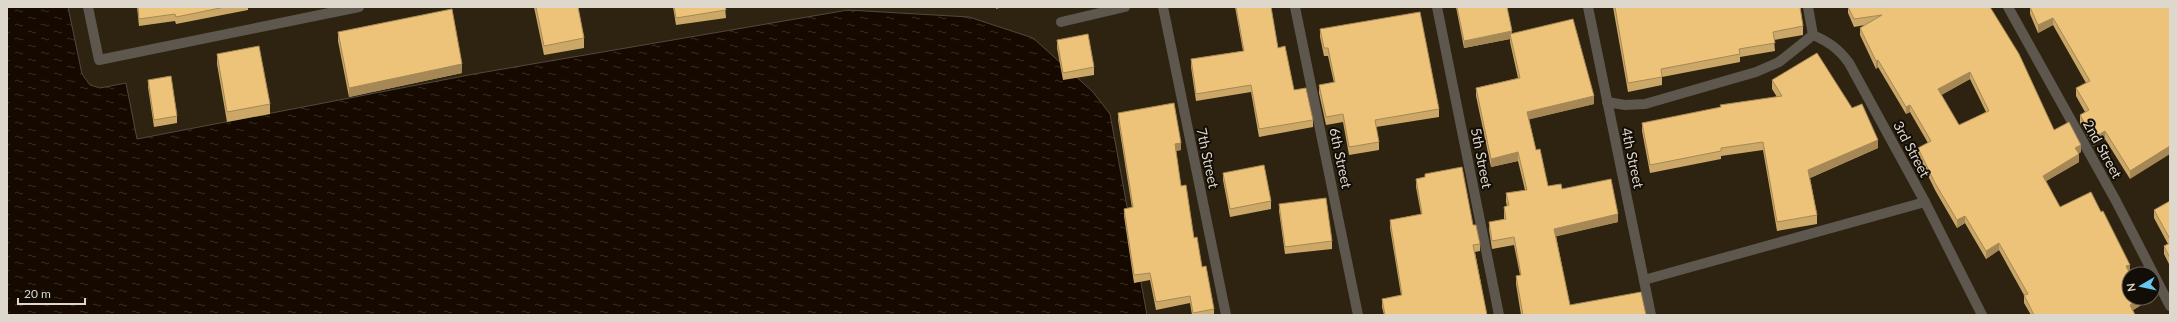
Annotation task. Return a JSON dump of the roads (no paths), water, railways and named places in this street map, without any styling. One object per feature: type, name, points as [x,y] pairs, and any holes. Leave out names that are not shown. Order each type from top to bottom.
[{"type":"street","points":[[88,7],[100,60],[359,7]]},
{"type":"street","points":[[1061,22],[1125,7]]},
{"type":"street","name":"7th Street","points":[[1163,7],[1226,315]]},
{"type":"street","name":"6th Street","points":[[1295,7],[1358,315]]},
{"type":"street","name":"5th Street","points":[[1437,7],[1499,315]]},
{"type":"street","name":"4th Street","points":[[1588,7],[1651,315]]},
{"type":"street","points":[[1607,102],[1625,105],[1645,104],[1756,72],[1779,62],[1814,35],[1808,7]]},
{"type":"street","name":"2nd Street","points":[[2008,7],[2116,201],[2170,306]]},
{"type":"street","name":"3rd Street","points":[[1814,35],[1829,41],[1840,50],[1849,63],[1925,202],[1982,315]]},
{"type":"street","points":[[1644,280],[1925,202]]},
{"type":"water","points":[[7,7],[68,7],[82,74],[90,85],[100,88],[126,83],[137,139],[474,74],[848,10],[969,17],[1033,38],[1093,92],[1110,114],[1147,315],[7,315]]}]
